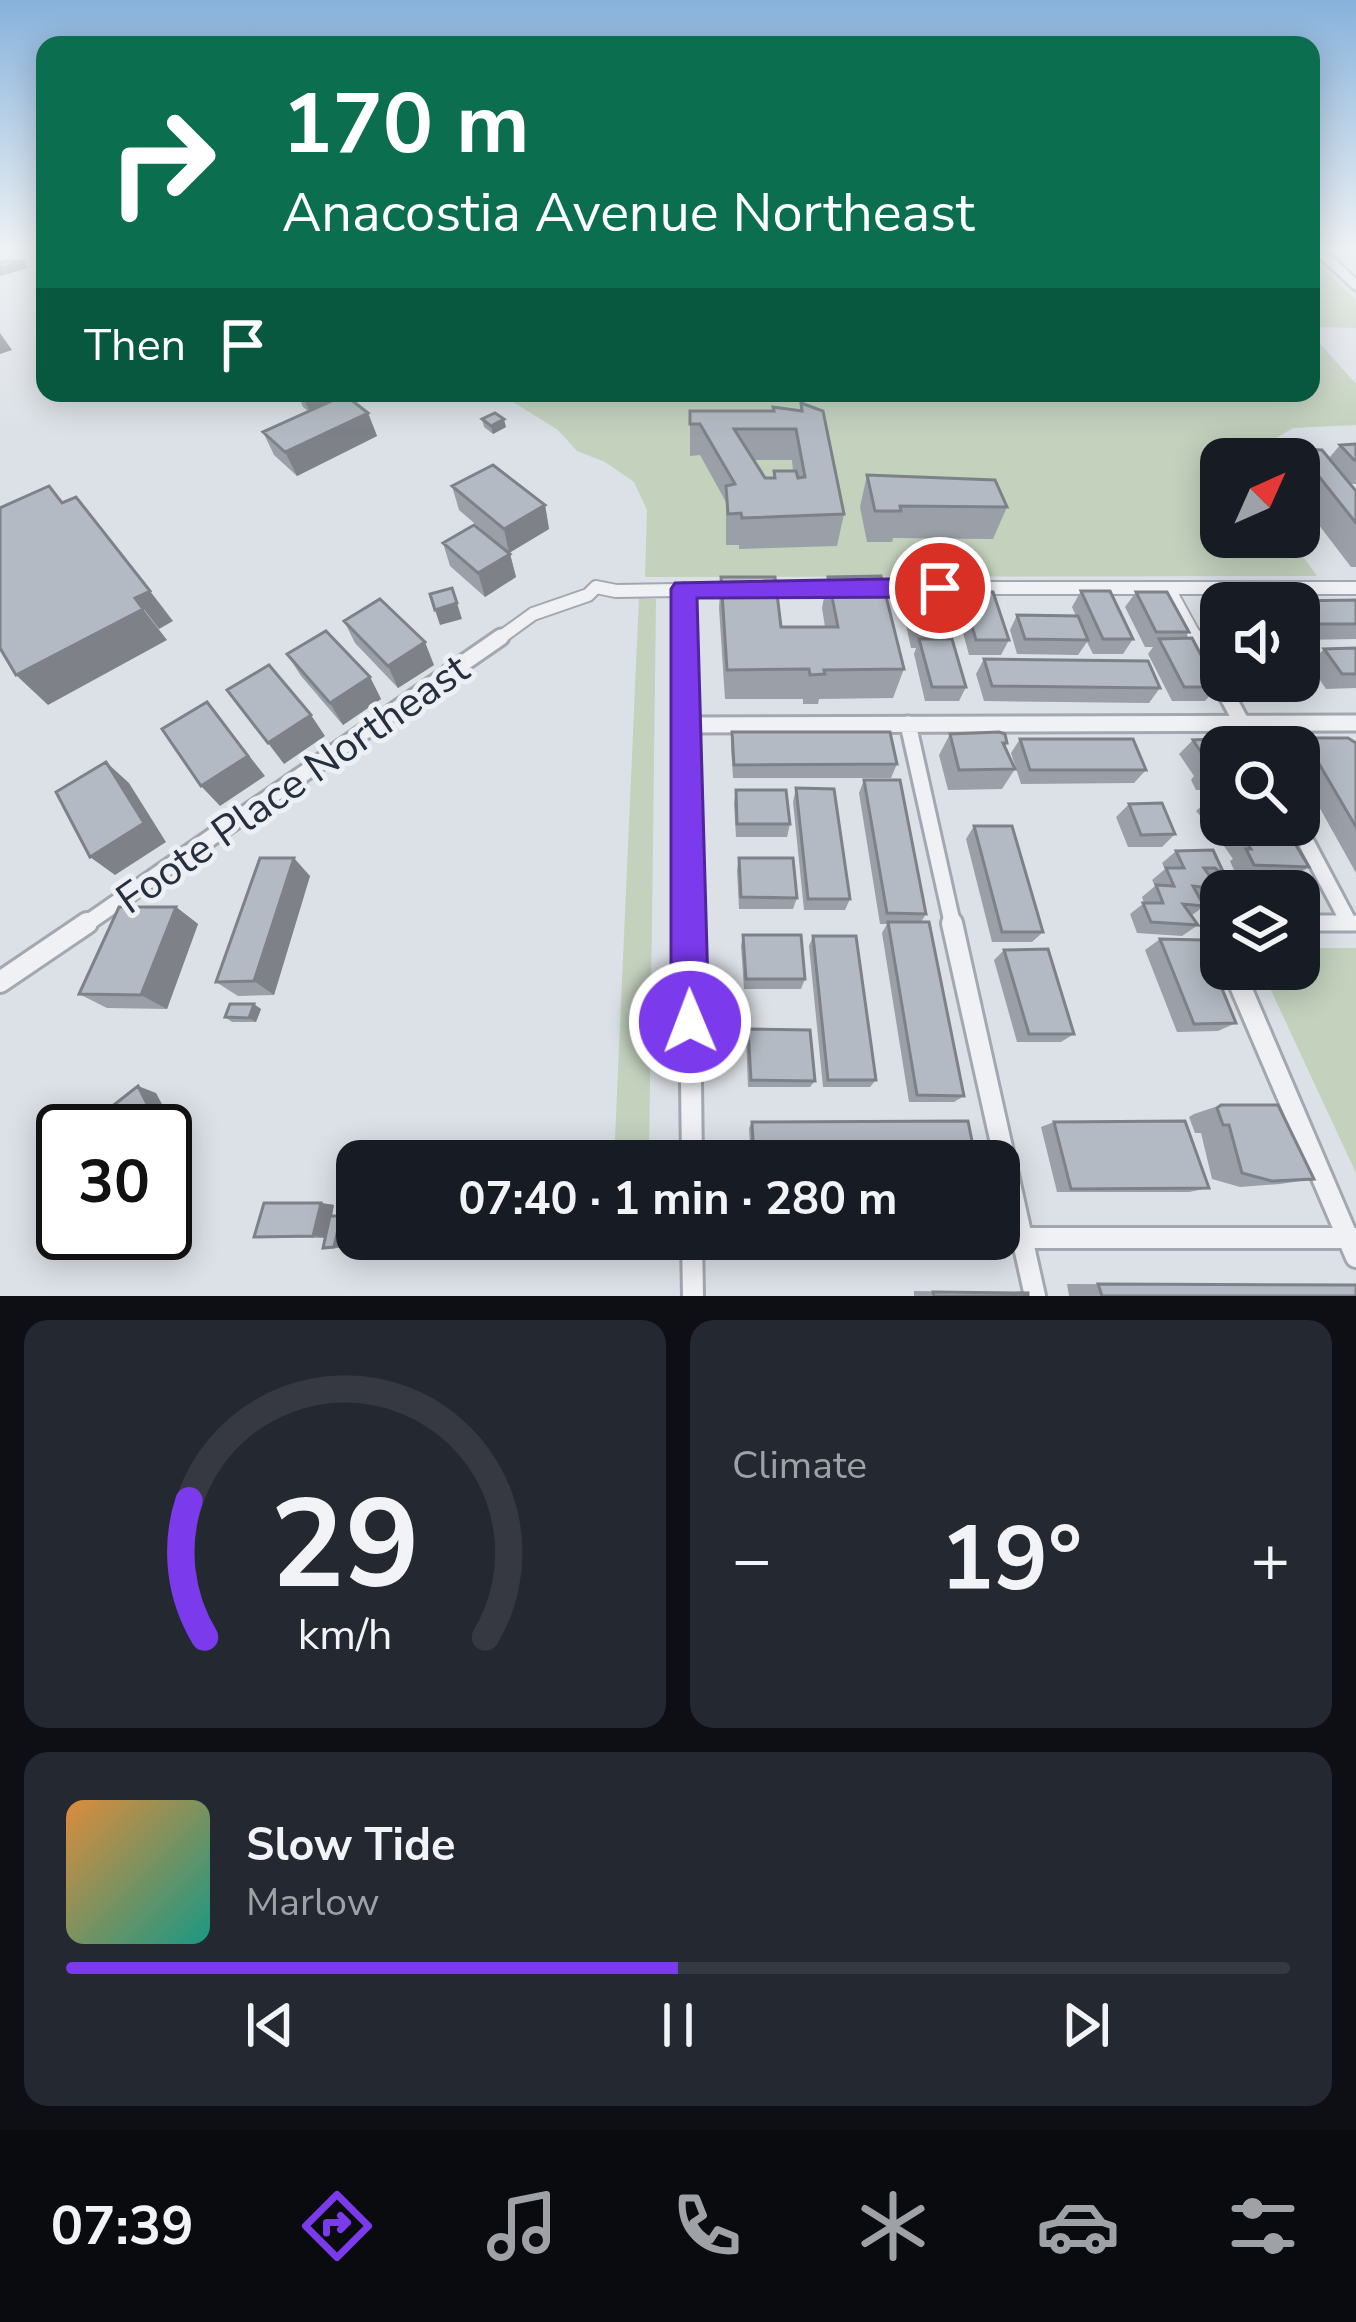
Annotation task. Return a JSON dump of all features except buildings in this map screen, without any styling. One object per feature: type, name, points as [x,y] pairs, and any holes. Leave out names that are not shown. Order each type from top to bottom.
[{"type":"street","name":"Foote Place Northeast","points":[[0,982],[352,744],[533,614],[588,595],[605,598],[616,591],[684,589],[1356,588]]},
{"type":"street","points":[[684,589],[692,1140]]},
{"type":"street","points":[[1168,589],[1243,724]]},
{"type":"street","points":[[686,725],[1356,723]]},
{"type":"street","points":[[908,724],[991,1140]]},
{"type":"street","points":[[1309,846],[1353,923],[1320,923]]},
{"type":"street","points":[[1020,1238],[1353,1244],[1242,990]]},
{"type":"street","points":[[692,1260],[693,1296]]},
{"type":"street","points":[[1020,1260],[1035,1296]]},
{"type":"green space","points":[[1320,309],[1356,309],[1356,328],[1320,328]]},
{"type":"green space","points":[[1320,344],[1356,384],[1356,425],[1293,428],[1276,438],[1200,438],[1200,558],[1304,558],[1317,576],[645,577],[647,510],[634,482],[605,462],[577,451],[558,430],[513,402],[1320,402]]},
{"type":"green space","points":[[639,598],[656,599],[649,1140],[615,1140]]},
{"type":"green space","points":[[1320,948],[1356,948],[1356,1173],[1271,990],[1320,990]]},
{"type":"route","points":[[690,1022],[684,589],[940,588]]}]
